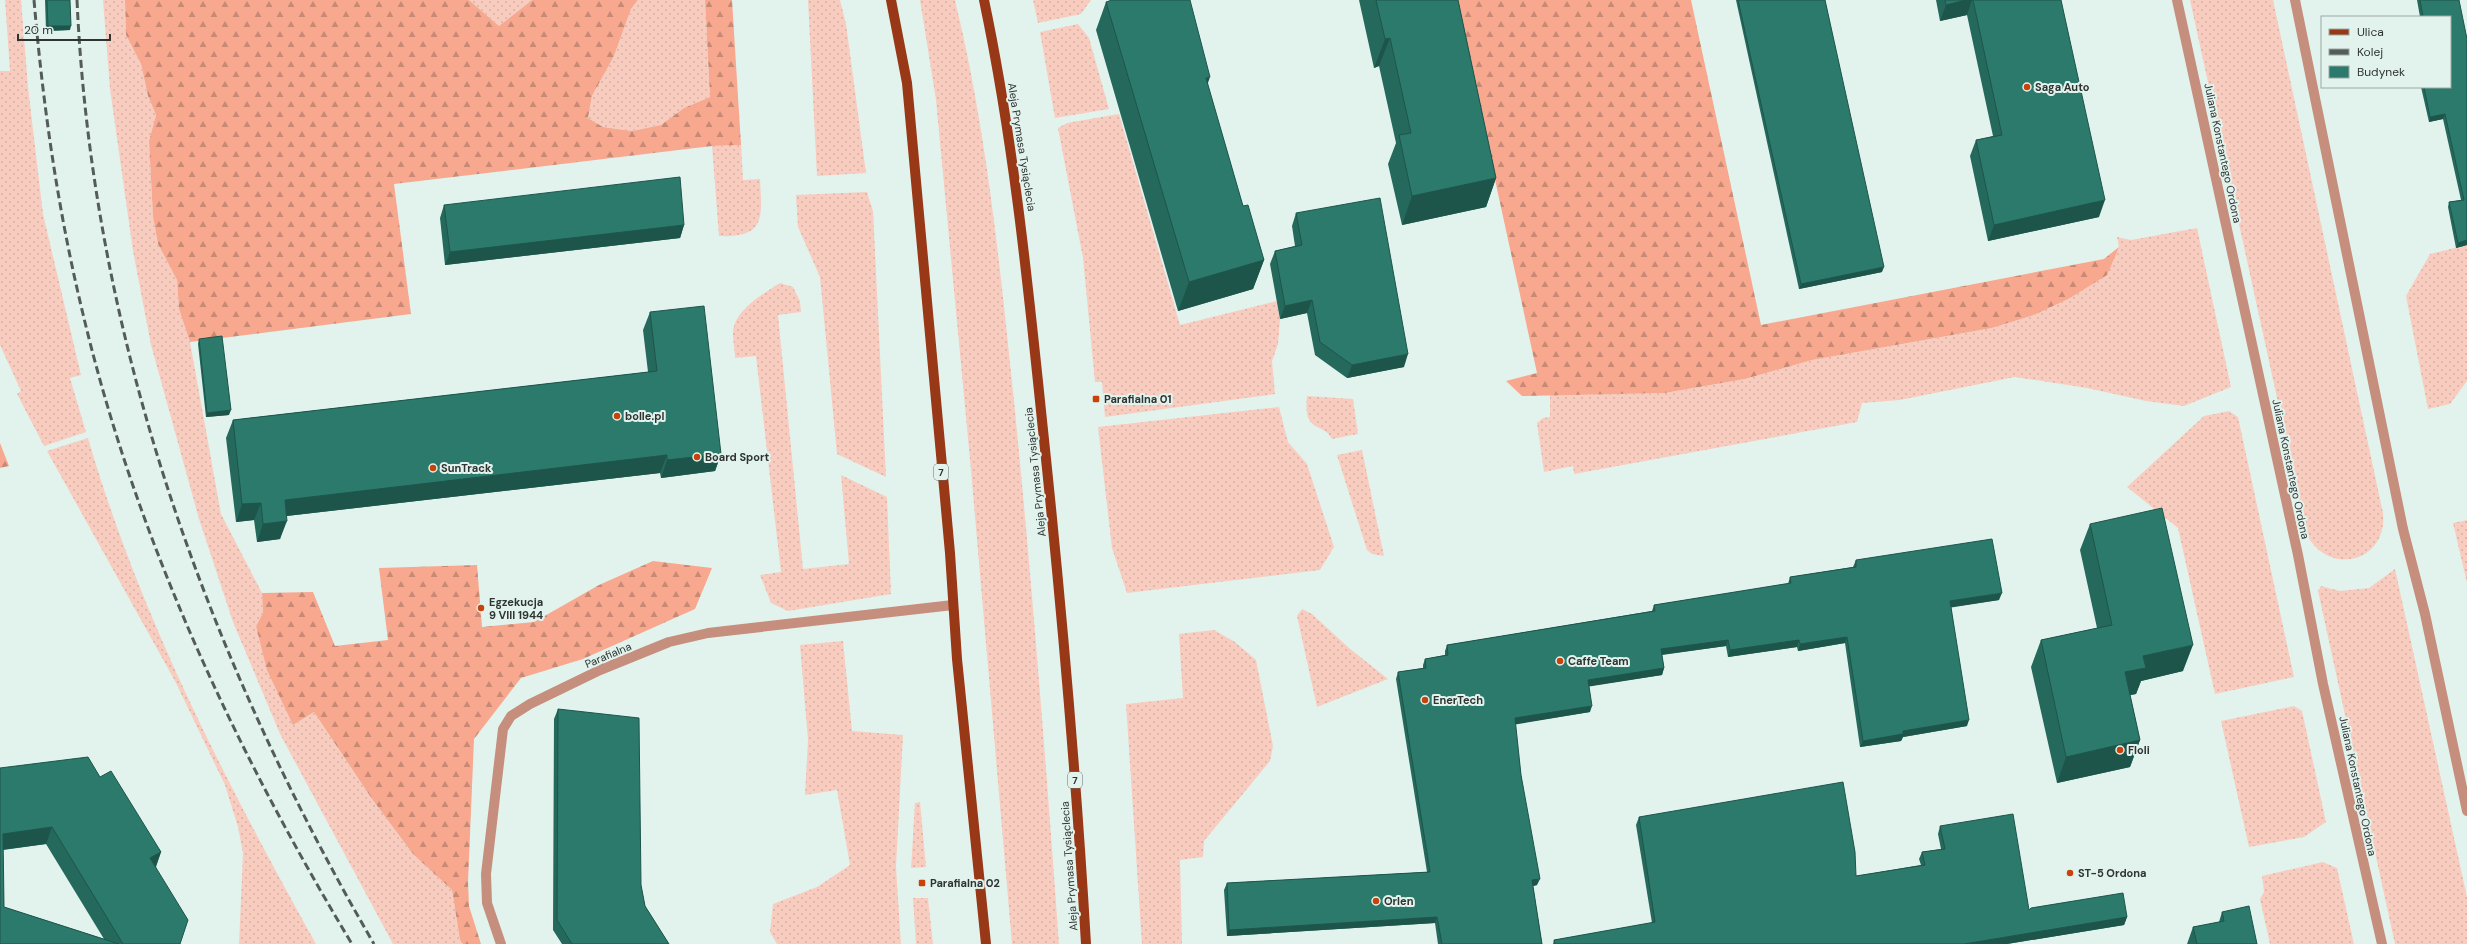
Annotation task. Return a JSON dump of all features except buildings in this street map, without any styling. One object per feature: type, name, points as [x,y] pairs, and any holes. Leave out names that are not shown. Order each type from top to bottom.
[{"type":"main road","name":"7","points":[[891,0],[907,84],[953,604],[986,944]]},
{"type":"main road","name":"Aleja Prymasa Tysiąclecia","points":[[984,0],[996,61],[1021,212],[1062,616],[1086,944]]},
{"type":"street","name":"Juliana Konstantego Ordona","points":[[2177,0],[2296,547],[2334,731],[2382,944]]},
{"type":"street","points":[[2295,0],[2403,529],[2425,614],[2467,811]]},
{"type":"street","name":"Parafialna","points":[[501,944],[487,903],[486,874],[503,729],[511,716],[530,704],[600,670],[669,642],[708,633],[953,604]]},
{"type":"shaded area","points":[[5,0],[21,0],[28,87],[43,214],[81,375],[70,378],[86,432],[44,446],[17,394],[21,391],[0,345],[0,71],[10,71]]},
{"type":"shaded area","points":[[103,0],[125,0],[126,35],[141,64],[148,96],[156,115],[149,141],[153,217],[158,244],[177,280],[179,309],[190,342],[221,514],[262,593],[263,613],[256,626],[293,725],[314,712],[372,799],[413,854],[452,890],[460,940],[463,944],[393,944],[280,734],[233,622],[199,519],[151,345],[133,251],[110,89]]},
{"type":"shaded area","points":[[469,0],[532,0],[499,26]]},
{"type":"shaded area","points":[[638,0],[705,0],[710,97],[684,108],[661,125],[632,131],[603,127],[588,118],[592,96],[614,56],[631,9]]},
{"type":"shaded area","points":[[808,0],[840,0],[846,24],[866,173],[817,176]]},
{"type":"shaded area","points":[[920,0],[955,0],[976,100],[984,150],[998,250],[1021,469],[1059,944],[1012,944],[971,470],[936,100]]},
{"type":"shaded area","points":[[1033,0],[1091,0],[1081,14],[1038,23]]},
{"type":"shaded area","points":[[2190,0],[2273,0],[2383,513],[2382,530],[2376,543],[2367,553],[2355,558],[2342,559],[2329,556],[2317,548],[2307,535]]},
{"type":"shaded area","points":[[1078,24],[1089,38],[1109,109],[1055,118],[1040,32]]},
{"type":"shaded area","points":[[1119,114],[1180,325],[1277,301],[1280,319],[1278,344],[1272,361],[1275,394],[1105,417],[1102,382],[1095,382],[1083,258],[1058,128],[1067,123]]},
{"type":"shaded area","points":[[741,145],[743,180],[760,179],[760,215],[758,223],[753,229],[746,233],[734,236],[719,236],[712,146]]},
{"type":"shaded area","points":[[867,192],[873,211],[886,477],[837,454],[820,277],[798,227],[796,195]]},
{"type":"shaded area","points":[[2197,228],[2231,387],[2184,406],[2146,401],[2087,388],[2015,377],[1900,400],[1862,403],[1857,422],[1574,474],[1573,466],[1544,472],[1537,423],[1543,418],[1550,417],[1550,395],[1665,393],[1745,379],[1812,360],[1992,328],[2034,315],[2119,247],[2117,237],[2131,240]]},
{"type":"shaded area","points":[[2467,245],[2467,381],[2450,404],[2428,409],[2406,296],[2430,254]]},
{"type":"shaded area","points":[[780,283],[793,287],[800,301],[801,312],[778,315],[803,569],[849,564],[841,475],[887,497],[891,594],[788,611],[771,603],[760,575],[781,572],[756,356],[735,358],[733,334],[734,325],[743,310]]},
{"type":"shaded area","points":[[1307,396],[1353,399],[1358,434],[1332,439],[1324,430],[1311,422],[1308,417]]},
{"type":"shaded area","points":[[1279,407],[1288,442],[1307,464],[1334,547],[1320,570],[1127,593],[1112,548],[1098,427]]},
{"type":"shaded area","points":[[2229,411],[2238,417],[2294,677],[2215,694],[2178,528],[2127,487],[2204,416]]},
{"type":"shaded area","points":[[88,438],[109,504],[133,570],[159,634],[218,760],[282,883],[316,944],[239,944],[243,853],[238,827],[225,785],[175,681],[47,451]]},
{"type":"shaded area","points":[[1362,450],[1384,556],[1372,554],[1367,550],[1337,455]]},
{"type":"shaded area","points":[[2467,520],[2467,583],[2453,523]]},
{"type":"shaded area","points":[[2395,569],[2467,897],[2467,944],[2395,944],[2318,591],[2321,586],[2340,591],[2369,588]]},
{"type":"shaded area","points":[[1302,609],[1312,614],[1349,648],[1388,679],[1317,707],[1297,616]]},
{"type":"shaded area","points":[[1214,630],[1235,642],[1256,660],[1273,746],[1270,761],[1204,841],[1203,857],[1180,860],[1182,944],[1142,944],[1126,704],[1183,698],[1179,634]]},
{"type":"shaded area","points":[[843,641],[852,731],[903,735],[896,867],[901,944],[777,944],[770,932],[773,904],[817,887],[850,865],[837,790],[805,795],[808,740],[800,645]]},
{"type":"shaded area","points":[[2294,706],[2302,711],[2326,822],[2304,837],[2249,847],[2221,721]]},
{"type":"shaded area","points":[[920,802],[926,867],[911,868],[915,803]]},
{"type":"shaded area","points":[[2323,862],[2337,868],[2354,944],[2270,944],[2260,899],[2264,892],[2262,876]]},
{"type":"shaded area","points":[[913,898],[928,898],[933,944],[916,944]]},
{"type":"green space","points":[[125,0],[469,0],[499,26],[532,0],[638,0],[631,9],[614,56],[592,96],[588,118],[603,127],[632,131],[661,125],[684,108],[710,97],[705,0],[732,0],[741,145],[712,146],[394,184],[411,314],[190,342],[179,309],[177,280],[158,244],[153,217],[149,141],[156,115],[148,96],[141,64],[126,35]]},
{"type":"green space","points":[[1456,0],[1691,0],[1761,325],[2104,259],[2119,247],[2107,275],[2070,298],[2034,315],[1992,328],[1812,360],[1745,379],[1665,393],[1522,396],[1506,381],[1537,373]]},
{"type":"green space","points":[[0,443],[9,466],[0,468]]},
{"type":"green space","points":[[653,561],[712,568],[695,609],[583,659],[521,678],[474,739],[468,882],[469,906],[481,944],[463,944],[460,940],[452,890],[413,854],[372,799],[314,712],[293,725],[267,670],[256,626],[263,613],[262,593],[313,592],[335,646],[388,640],[379,568],[477,565],[482,627],[534,622],[599,585]]},
{"type":"railway","points":[[34,0],[52,158],[66,236],[83,314],[105,397],[131,479],[160,560],[193,640],[229,718],[309,870],[352,944]]},
{"type":"railway","points":[[77,0],[87,125],[106,249],[133,370],[168,490],[210,607],[259,722],[314,834],[374,944]]},
{"type":"place","name":"Saga Auto","points":[[2027,87]]},
{"type":"place","name":"Parafialna 01","points":[[1096,399]]},
{"type":"place","name":"bolle.pl","points":[[617,416]]},
{"type":"place","name":"Board Sport","points":[[697,457]]},
{"type":"place","name":"SunTrack","points":[[433,468]]},
{"type":"place","name":"Egzekucja 9 VIII 1944","points":[[481,608]]},
{"type":"place","name":"Caffe Team","points":[[1560,661]]},
{"type":"place","name":"EnerTech","points":[[1425,700]]},
{"type":"place","name":"Floli","points":[[2120,750]]},
{"type":"place","name":"ST-5 Ordona","points":[[2070,873]]},
{"type":"place","name":"Parafialna 02","points":[[922,883]]},
{"type":"place","name":"Orlen","points":[[1376,901]]}]
